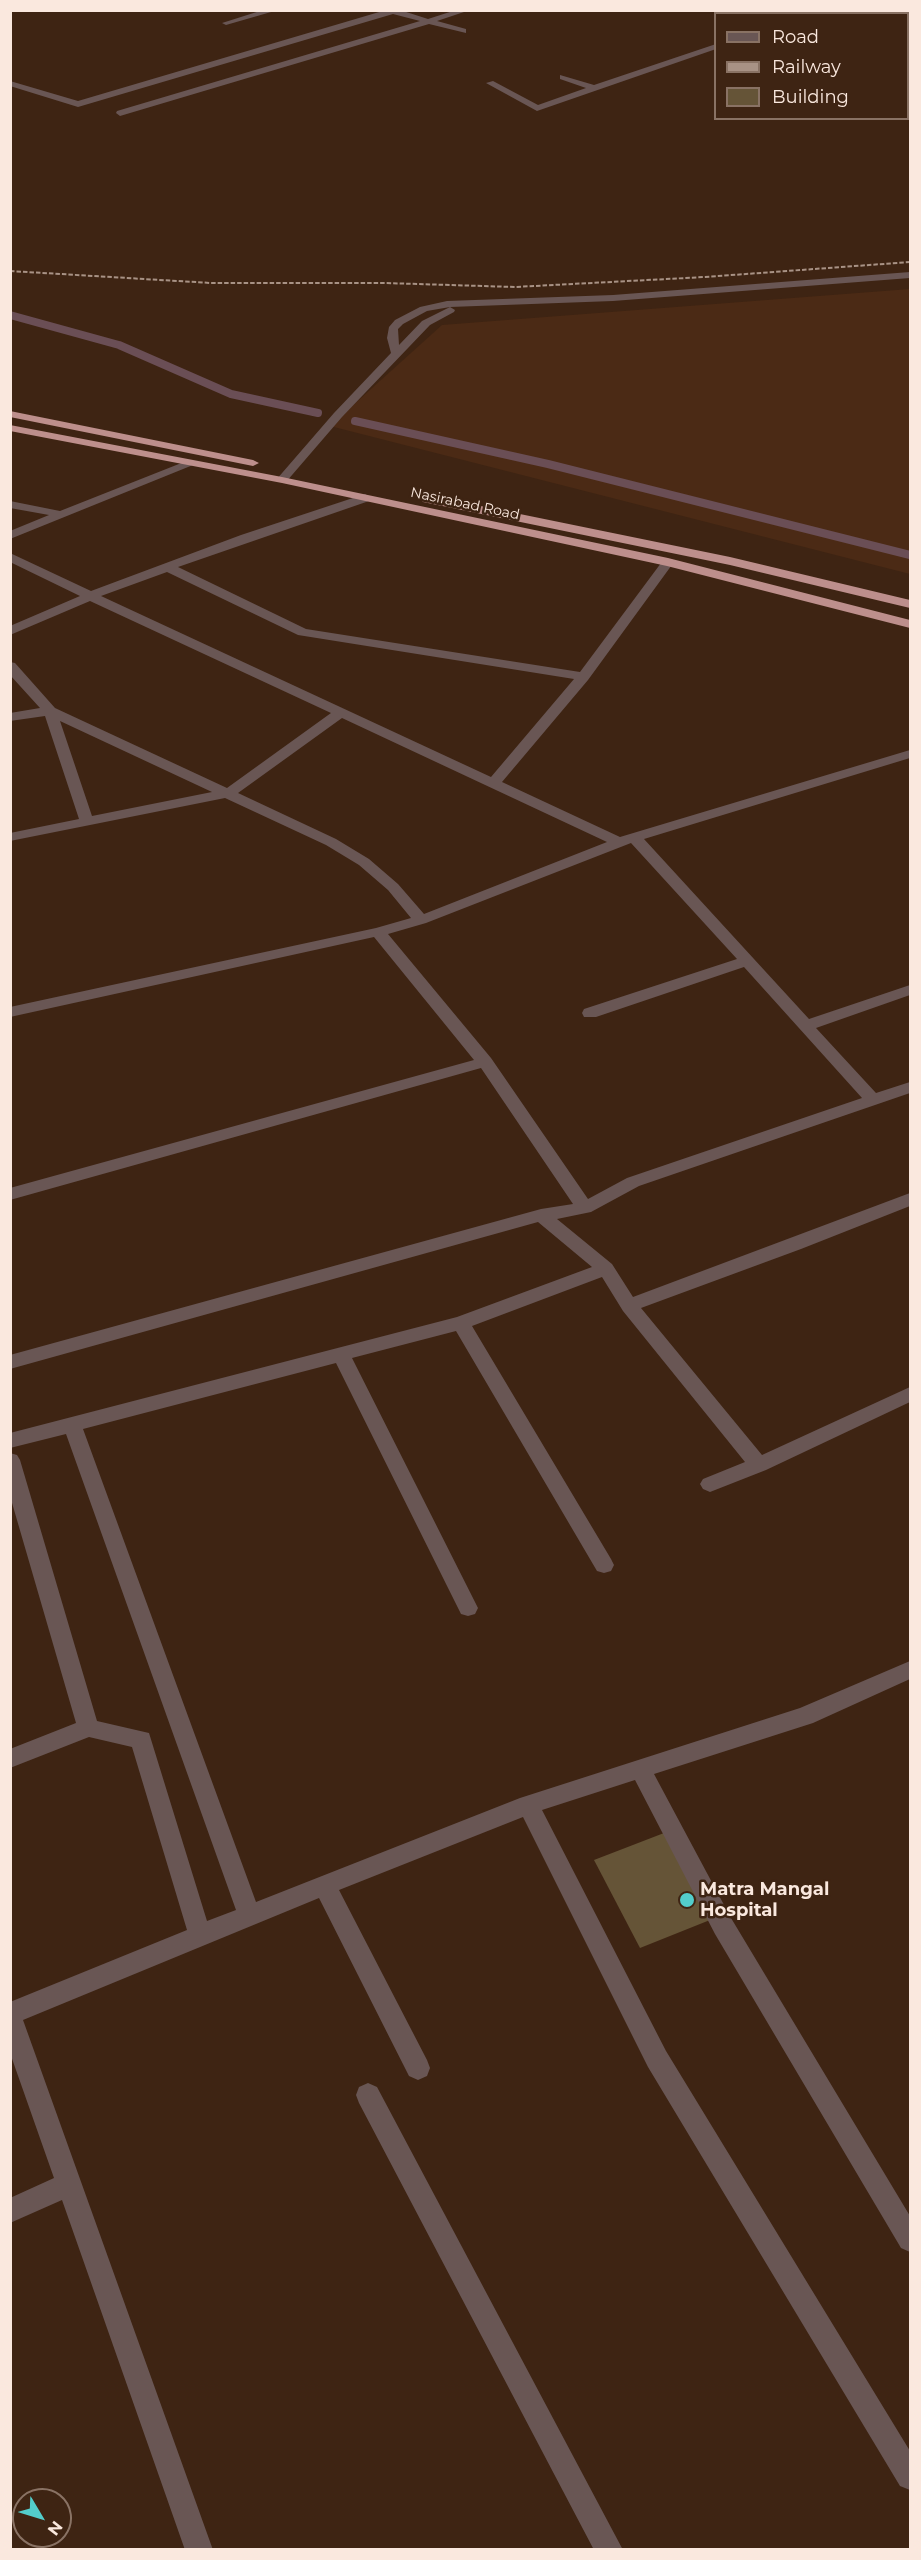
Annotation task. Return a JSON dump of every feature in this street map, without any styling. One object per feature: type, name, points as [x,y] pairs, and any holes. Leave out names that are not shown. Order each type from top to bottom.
[{"type":"highway","name":"Nasirabad Road","points":[[10,414],[111,432],[730,561],[910,604]]},
{"type":"highway","name":"Nasirabad Road","points":[[10,428],[282,480],[668,562],[910,624]]},
{"type":"street","points":[[226,23],[274,10]]},
{"type":"street","points":[[10,83],[78,104],[393,10],[463,31]]},
{"type":"street","points":[[120,113],[465,10]]},
{"type":"street","points":[[282,43],[316,55]]},
{"type":"street","points":[[490,83],[537,108],[714,47]]},
{"type":"street","points":[[563,77],[596,89]]},
{"type":"street","points":[[397,354],[392,338],[393,329],[410,314],[447,304],[613,298],[910,276]]},
{"type":"street","points":[[282,480],[338,415],[426,323],[437,316],[471,303]]},
{"type":"street","points":[[10,535],[189,463]]},
{"type":"street","points":[[10,631],[90,596],[167,567],[365,498]]},
{"type":"street","points":[[10,504],[60,514]]},
{"type":"street","points":[[10,557],[494,783],[627,840],[747,961],[873,1100]]},
{"type":"street","points":[[494,783],[583,677],[668,562]]},
{"type":"street","points":[[167,567],[303,632],[583,677]]},
{"type":"street","points":[[10,666],[50,711],[87,822]]},
{"type":"street","points":[[10,717],[50,711],[331,842],[364,862],[393,887],[421,920]]},
{"type":"street","points":[[10,837],[229,793],[342,712]]},
{"type":"street","points":[[10,1012],[378,932],[421,920],[627,840],[910,754]]},
{"type":"street","points":[[378,932],[485,1062],[585,1208]]},
{"type":"street","points":[[590,1013],[747,961]]},
{"type":"street","points":[[805,1026],[910,990]]},
{"type":"street","points":[[10,1194],[485,1062]]},
{"type":"street","points":[[10,1362],[541,1215],[585,1208],[633,1182],[910,1087]]},
{"type":"street","points":[[629,1306],[910,1199]]},
{"type":"street","points":[[541,1215],[606,1269],[629,1306],[759,1465]]},
{"type":"street","points":[[10,1442],[461,1323],[606,1269]]},
{"type":"street","points":[[461,1323],[604,1565]]},
{"type":"street","points":[[341,1355],[468,1608]]},
{"type":"street","points":[[710,1484],[759,1465],[910,1394]]},
{"type":"street","points":[[72,1425],[249,1915]]},
{"type":"street","points":[[10,1460],[88,1728]]},
{"type":"street","points":[[198,2550],[10,2016],[249,1915],[528,1805],[805,1716],[910,1670]]},
{"type":"street","points":[[10,1759],[88,1728],[141,1740],[200,1935]]},
{"type":"street","points":[[640,1769],[723,1926],[910,2239]]},
{"type":"street","points":[[528,1805],[657,2059],[910,2476]]},
{"type":"street","points":[[325,1886],[418,2068]]},
{"type":"street","points":[[368,2095],[609,2550]]},
{"type":"street","points":[[10,2211],[70,2184]]},
{"type":"shaded area","points":[[910,289],[910,574],[330,426],[442,325]]},
{"type":"building","points":[[664,1833],[710,1920],[640,1948],[594,1860]]},
{"type":"waterway","points":[[10,315],[119,345],[231,394],[318,413]]},
{"type":"waterway","points":[[355,421],[548,464],[910,555]]},
{"type":"railway","points":[[10,271],[211,283],[385,283],[515,287],[705,277],[910,262]]},
{"type":"place","name":"Matra Mangal Hospital","points":[[687,1900]]}]
